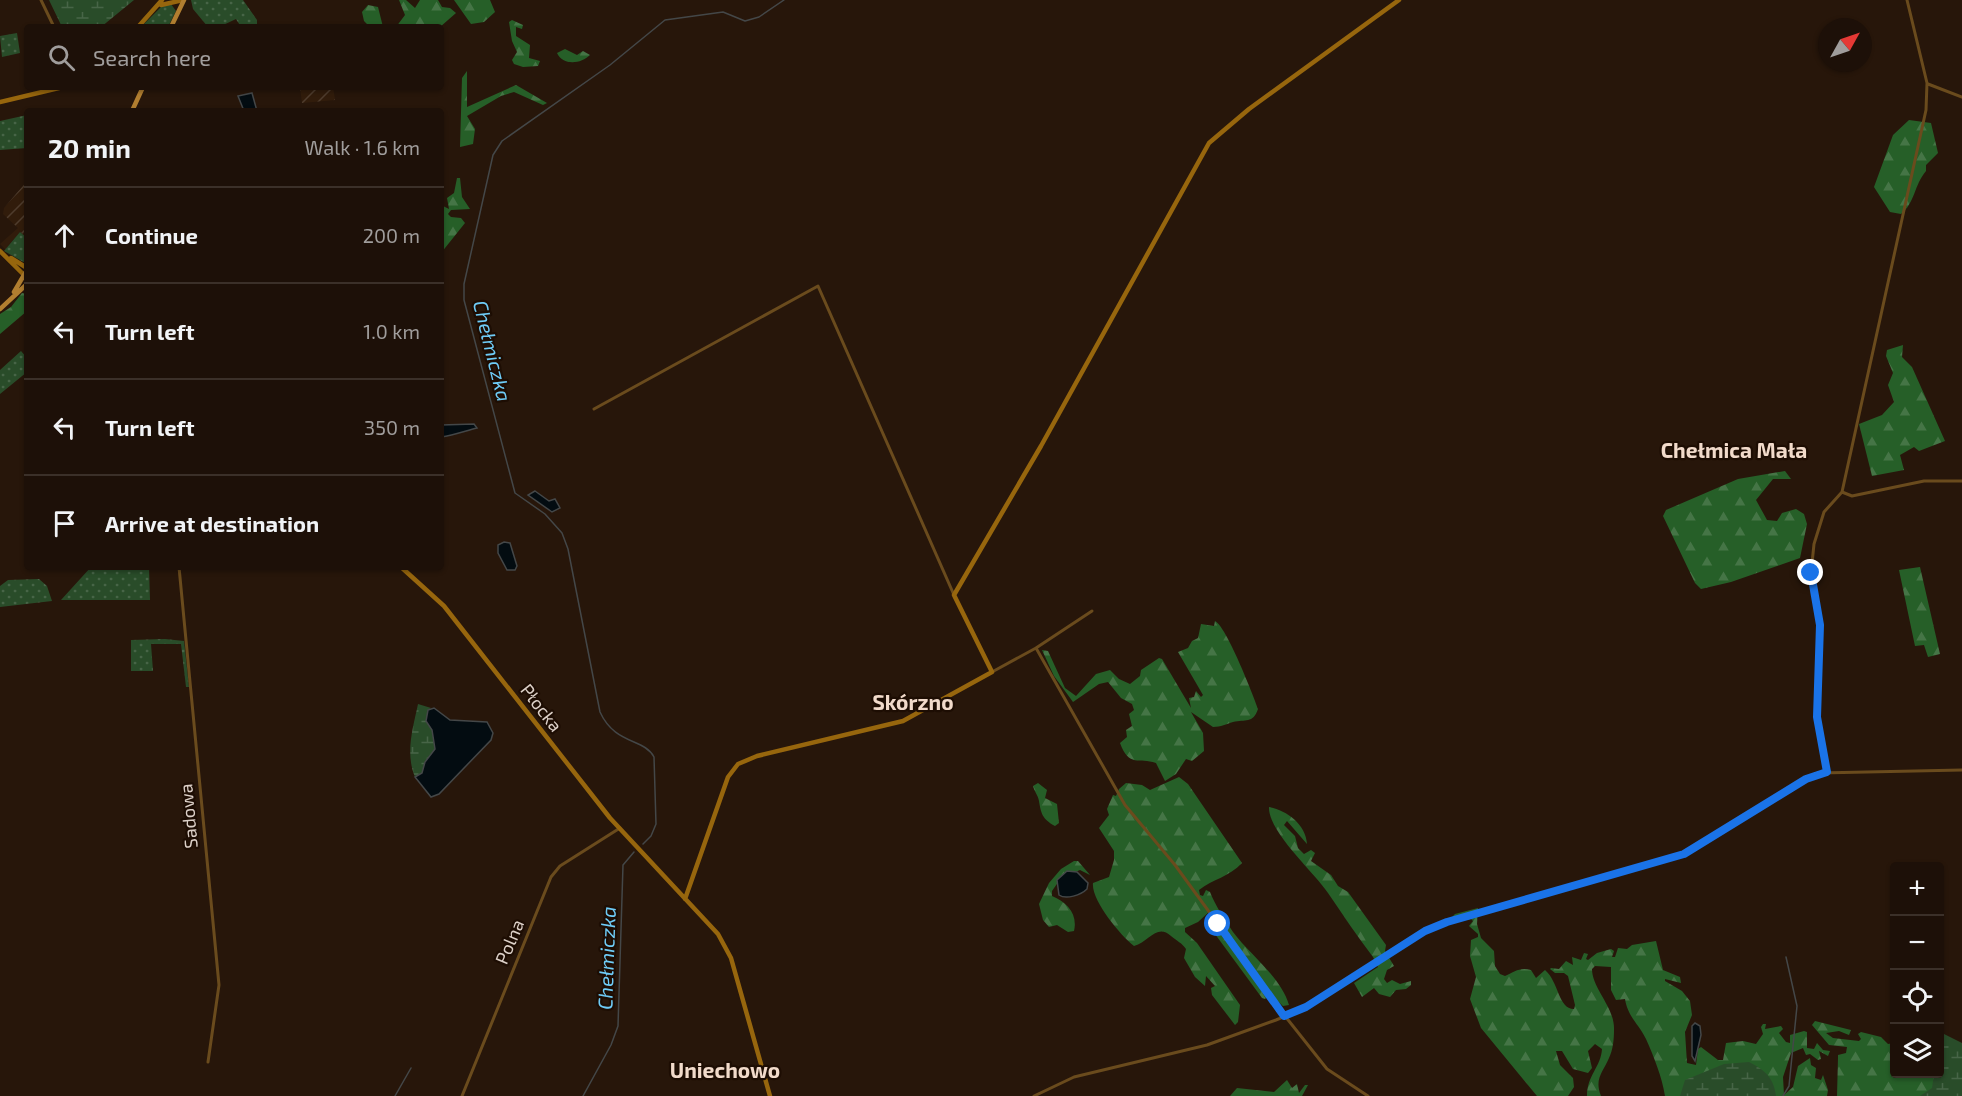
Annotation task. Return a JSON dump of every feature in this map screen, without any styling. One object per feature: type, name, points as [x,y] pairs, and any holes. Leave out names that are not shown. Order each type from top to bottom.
[{"type":"main road","points":[[172,24],[183,0]]},
{"type":"main road","points":[[133,108],[142,90]]},
{"type":"main road","points":[[9,299],[24,275]]},
{"type":"main road","points":[[0,309],[24,286]]},
{"type":"street","points":[[41,0],[53,24]]},
{"type":"street","points":[[141,24],[162,0]]},
{"type":"street","points":[[156,8],[183,0]]},
{"type":"street","points":[[954,595],[1056,418],[1209,143],[1249,109],[1399,0]]},
{"type":"street","points":[[1827,772],[1817,717],[1820,625],[1811,573],[1814,544],[1824,512],[1842,492],[1921,133],[1927,83],[1907,0]]},
{"type":"street","points":[[173,2],[179,9]]},
{"type":"street","points":[[1927,83],[1962,98]]},
{"type":"street","points":[[0,102],[50,90]]},
{"type":"street","points":[[0,251],[24,275]]},
{"type":"street","points":[[6,256],[24,267]]},
{"type":"street","points":[[594,409],[818,286],[954,595],[992,672]]},
{"type":"street","points":[[1842,492],[1852,496],[1924,481],[1962,481]]},
{"type":"street","name":"Sadowa","points":[[179,570],[219,986],[208,1062]]},
{"type":"street","name":"Płocka","points":[[404,570],[444,606],[620,828],[718,934],[728,951],[770,1096]]},
{"type":"street","points":[[686,899],[726,781],[738,764],[757,756],[896,723],[1036,648],[1092,611]]},
{"type":"street","points":[[1036,648],[1117,794],[1175,866],[1284,1016],[1334,1076],[1368,1096]]},
{"type":"street","points":[[1034,1096],[1074,1077],[1208,1045],[1306,1007],[1425,931],[1457,919],[1684,854],[1806,779],[1827,772],[1962,770]]},
{"type":"street","name":"Polna","points":[[462,1096],[551,877],[560,866],[620,828]]},
{"type":"shaded area","points":[[300,90],[333,90],[335,100],[302,103]]},
{"type":"shaded area","points":[[252,93],[256,108],[243,108],[238,96]]},
{"type":"shaded area","points":[[24,185],[24,235],[20,232],[5,249],[0,244],[18,228],[3,214],[4,208]]},
{"type":"shaded area","points":[[474,424],[477,428],[444,436],[444,425]]},
{"type":"shaded area","points":[[535,491],[549,501],[555,499],[560,508],[552,512],[528,495]]},
{"type":"shaded area","points":[[504,542],[510,543],[517,566],[515,570],[507,570],[498,553],[498,545]]},
{"type":"shaded area","points":[[434,708],[450,720],[487,722],[493,733],[491,740],[439,794],[431,797],[415,777],[422,773],[425,762],[435,749],[432,730],[426,721],[428,710]]},
{"type":"shaded area","points":[[1067,871],[1077,872],[1088,883],[1087,889],[1073,896],[1059,895],[1057,880]]},
{"type":"shaded area","points":[[1695,1023],[1700,1026],[1701,1035],[1695,1061],[1692,1056],[1692,1026]]},
{"type":"green space","points":[[49,0],[134,0],[105,24],[61,24]]},
{"type":"green space","points":[[191,0],[243,0],[257,20],[257,24],[239,24],[236,19],[225,24],[206,24],[193,9]]},
{"type":"green space","points":[[399,0],[406,0],[415,8],[420,0],[438,0],[442,7],[450,8],[456,13],[443,24],[398,24],[405,15]]},
{"type":"green space","points":[[454,0],[490,0],[495,12],[484,22],[471,24]]},
{"type":"green space","points":[[171,4],[176,11],[170,24],[144,24],[163,5]]},
{"type":"green space","points":[[368,5],[378,7],[382,24],[367,24],[362,12]]},
{"type":"green space","points":[[512,20],[523,25],[522,29],[516,27],[516,36],[530,45],[529,58],[540,61],[538,66],[523,67],[514,64],[512,60],[517,52],[512,41],[509,22]]},
{"type":"green space","points":[[17,33],[20,53],[2,57],[0,36]]},
{"type":"green space","points":[[565,49],[577,55],[583,51],[590,55],[577,62],[568,62],[557,53]]},
{"type":"green space","points":[[467,71],[467,107],[516,85],[547,103],[543,105],[514,92],[501,96],[467,116],[475,129],[473,144],[460,147],[462,78]]},
{"type":"green space","points":[[24,116],[24,148],[0,150],[0,121]]},
{"type":"green space","points":[[1909,120],[1931,123],[1938,153],[1926,165],[1926,171],[1912,199],[1901,214],[1890,212],[1874,187],[1893,135]]},
{"type":"green space","points":[[457,178],[460,178],[462,197],[470,209],[451,210],[448,214],[451,217],[461,218],[465,223],[444,249],[444,206],[449,209],[447,198],[454,193]]},
{"type":"green space","points":[[20,232],[24,235],[24,262],[4,251]]},
{"type":"green space","points":[[24,293],[24,314],[0,334],[0,314],[11,307]]},
{"type":"green space","points":[[1903,345],[1902,357],[1912,367],[1945,441],[1919,451],[1914,447],[1900,455],[1904,470],[1872,476],[1859,424],[1882,415],[1894,402],[1888,385],[1893,373],[1886,356],[1887,350]]},
{"type":"green space","points":[[21,351],[24,354],[24,374],[0,394],[0,370]]},
{"type":"green space","points":[[1785,471],[1791,479],[1773,479],[1756,500],[1767,520],[1777,521],[1782,513],[1796,509],[1804,514],[1807,524],[1800,558],[1731,582],[1701,589],[1695,583],[1663,516],[1666,510],[1738,479]]},
{"type":"green space","points":[[1920,567],[1940,654],[1928,657],[1924,645],[1915,646],[1899,570]]},
{"type":"green space","points":[[88,570],[149,570],[150,600],[61,600]]},
{"type":"green space","points":[[39,579],[47,586],[52,601],[0,607],[0,586],[8,580]]},
{"type":"green space","points":[[1215,621],[1232,647],[1258,709],[1251,719],[1213,727],[1191,712],[1203,733],[1204,751],[1192,761],[1186,759],[1176,774],[1165,781],[1156,763],[1131,759],[1123,751],[1120,743],[1127,737],[1126,730],[1132,726],[1129,714],[1134,710],[1132,704],[1121,698],[1108,682],[1099,684],[1073,702],[1054,676],[1042,650],[1048,651],[1065,688],[1076,696],[1096,674],[1110,670],[1119,679],[1130,684],[1140,676],[1141,670],[1159,658],[1162,659],[1191,708],[1189,698],[1194,697],[1196,691],[1201,697],[1203,695],[1178,652],[1188,648],[1192,641],[1198,638],[1201,624],[1214,626]]},
{"type":"green space","points":[[131,640],[184,641],[189,687],[186,687],[181,644],[151,644],[153,671],[131,671]]},
{"type":"green space","points":[[418,704],[431,708],[428,710],[487,743],[448,782],[415,777],[410,750]]},
{"type":"green space","points":[[1179,777],[1188,784],[1242,863],[1232,872],[1199,890],[1200,895],[1203,896],[1206,890],[1210,892],[1233,932],[1279,985],[1289,1005],[1283,1006],[1270,994],[1265,999],[1262,998],[1215,934],[1216,928],[1232,947],[1237,947],[1217,917],[1210,911],[1198,922],[1185,928],[1185,932],[1197,943],[1240,1005],[1238,1022],[1235,1025],[1212,995],[1211,988],[1215,986],[1206,976],[1205,986],[1195,977],[1184,958],[1186,949],[1183,945],[1166,933],[1157,932],[1134,946],[1121,934],[1101,908],[1094,890],[1093,883],[1109,877],[1114,860],[1114,851],[1099,828],[1109,815],[1107,809],[1113,795],[1116,796],[1119,789],[1126,783],[1142,785],[1150,790]]},
{"type":"green space","points":[[1038,783],[1047,790],[1045,798],[1057,804],[1059,823],[1055,826],[1047,821],[1042,812],[1033,786]]},
{"type":"green space","points":[[1269,807],[1282,811],[1299,824],[1307,844],[1287,821],[1284,825],[1295,836],[1298,848],[1304,854],[1311,850],[1315,853],[1311,861],[1331,875],[1338,886],[1348,892],[1386,945],[1385,951],[1394,966],[1387,970],[1384,979],[1387,983],[1392,980],[1400,984],[1411,981],[1411,985],[1406,989],[1396,990],[1390,997],[1379,994],[1374,988],[1362,997],[1354,983],[1378,967],[1328,893],[1284,840],[1271,817]]},
{"type":"green space","points":[[1078,861],[1090,875],[1080,870],[1061,878],[1052,891],[1052,896],[1067,905],[1073,914],[1074,931],[1068,932],[1057,925],[1049,927],[1043,920],[1039,904],[1049,883],[1061,869]]},
{"type":"green space","points":[[1478,908],[1477,924],[1481,938],[1494,951],[1495,966],[1500,974],[1505,976],[1517,970],[1527,969],[1531,970],[1536,978],[1545,970],[1550,975],[1561,1000],[1569,1008],[1574,1009],[1568,976],[1564,973],[1555,973],[1551,968],[1559,969],[1566,961],[1573,965],[1572,957],[1581,960],[1584,953],[1588,954],[1586,959],[1588,960],[1597,953],[1611,949],[1614,951],[1612,957],[1615,957],[1618,948],[1627,949],[1632,945],[1656,941],[1663,970],[1680,977],[1681,983],[1665,979],[1665,981],[1682,991],[1690,1001],[1692,1015],[1685,1032],[1687,1063],[1696,1065],[1698,1049],[1701,1047],[1718,1060],[1723,1060],[1726,1043],[1743,1041],[1756,1044],[1763,1034],[1761,1027],[1763,1024],[1766,1024],[1765,1029],[1781,1026],[1783,1029],[1779,1033],[1786,1042],[1790,1043],[1790,1035],[1804,1031],[1807,1032],[1807,1048],[1814,1049],[1817,1043],[1823,1050],[1830,1051],[1828,1056],[1819,1051],[1821,1059],[1818,1060],[1810,1054],[1806,1055],[1803,1048],[1791,1053],[1783,1077],[1784,1095],[1793,1087],[1798,1066],[1810,1058],[1811,1065],[1816,1068],[1815,1078],[1821,1080],[1823,1075],[1828,1090],[1827,1096],[1665,1096],[1646,1039],[1631,1015],[1625,999],[1616,1000],[1611,990],[1611,967],[1595,966],[1592,969],[1593,976],[1611,1014],[1614,1030],[1611,1052],[1598,1085],[1601,1096],[1587,1096],[1589,1082],[1602,1049],[1595,1044],[1588,1051],[1592,1068],[1588,1073],[1573,1069],[1562,1051],[1556,1051],[1560,1065],[1573,1078],[1574,1087],[1568,1096],[1537,1096],[1481,1028],[1470,999],[1476,977],[1470,956],[1471,940],[1478,937],[1478,934],[1469,926],[1473,921],[1471,919],[1456,922],[1451,918],[1455,914]]},
{"type":"green space","points":[[1815,1021],[1851,1030],[1849,1035],[1839,1031],[1826,1033],[1833,1038],[1859,1041],[1861,1039],[1858,1034],[1861,1032],[1881,1037],[1890,1044],[1890,1078],[1941,1078],[1948,1096],[1837,1096],[1838,1055],[1846,1053],[1847,1047],[1829,1045],[1812,1025]]},
{"type":"green space","points":[[1944,1034],[1962,1043],[1962,1096],[1920,1096],[1932,1088],[1933,1078],[1944,1078]]},
{"type":"green space","points":[[1749,1062],[1768,1075],[1776,1096],[1680,1096],[1685,1080],[1724,1064]]},
{"type":"green space","points":[[1287,1080],[1292,1088],[1297,1084],[1299,1093],[1305,1085],[1308,1085],[1302,1096],[1230,1096],[1237,1088],[1274,1092]]},
{"type":"waterway","name":"Chełmiczka","points":[[643,844],[651,836],[656,824],[654,757],[643,747],[613,730],[600,712],[568,549],[562,533],[545,514],[515,493],[464,300],[464,284],[493,155],[502,141],[610,65],[665,20],[723,12],[745,21],[759,17],[784,0]]},
{"type":"waterway","name":"Chełmiczka","points":[[583,1096],[611,1045],[618,1026],[623,865],[634,852]]},
{"type":"waterway","points":[[1783,1096],[1789,1086],[1797,1006],[1786,957]]},
{"type":"waterway","points":[[395,1096],[411,1068]]},
{"type":"district","name":"Chełmica Mała","points":[[1734,451]]},
{"type":"district","name":"Skórzno","points":[[913,703]]},
{"type":"district","name":"Uniechowo","points":[[725,1071]]},
{"type":"route","points":[[1218,924],[1284,1016],[1306,1007],[1425,931],[1447,922],[1684,854],[1709,841],[1806,779],[1827,772],[1817,717],[1820,625],[1811,573]]}]
